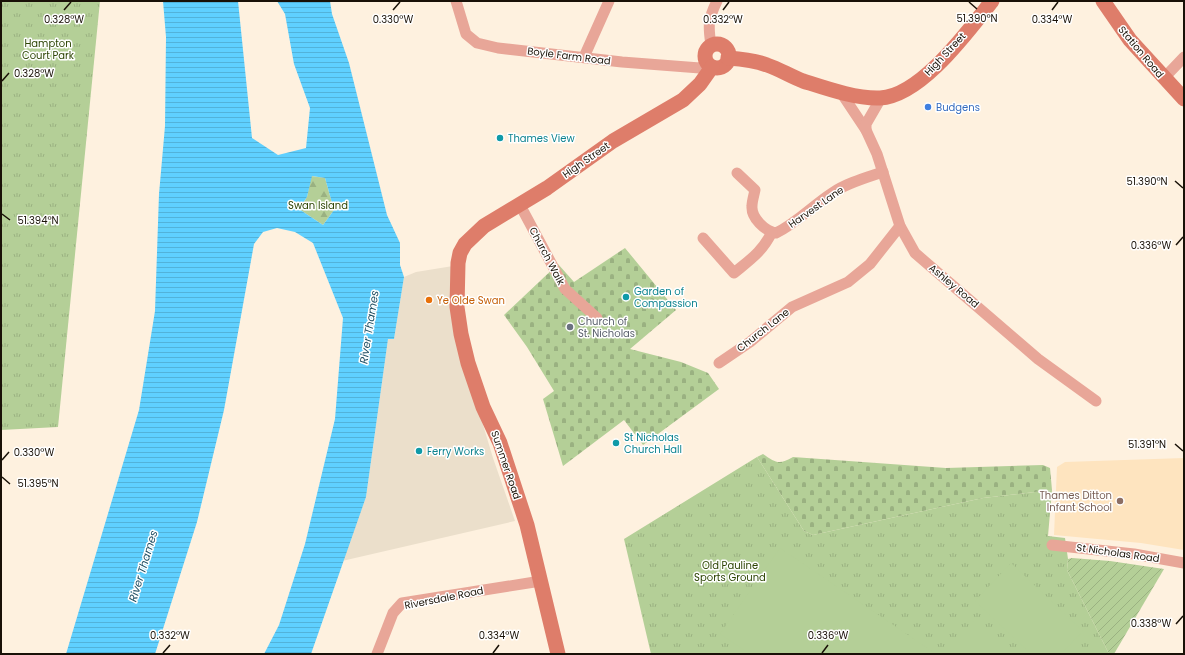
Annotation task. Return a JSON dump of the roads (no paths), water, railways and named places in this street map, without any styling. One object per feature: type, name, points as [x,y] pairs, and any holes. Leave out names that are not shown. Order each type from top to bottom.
[{"type":"street","name":"Boyle Farm Road","points":[[456,1],[466,34],[477,43],[498,48],[622,62],[692,68],[700,68],[710,65]]},
{"type":"street","points":[[584,57],[609,1]]},
{"type":"street","points":[[711,45],[722,45],[727,50],[728,58],[722,66],[710,65],[706,51],[711,45],[708,25],[710,13],[717,1]]},
{"type":"street","name":"High Street","points":[[728,58],[746,59],[767,65],[792,77],[840,91],[864,97],[881,98],[906,90],[925,76],[962,37],[992,1]]},
{"type":"street","name":"Station Road","points":[[1103,1],[1130,40],[1184,99]]},
{"type":"street","points":[[1164,78],[1184,57]]},
{"type":"street","name":"High Street","points":[[460,253],[465,244],[484,226],[520,205],[613,141],[683,100],[700,84],[710,65]]},
{"type":"street","name":"Ashley Road","points":[[840,91],[866,130],[883,172],[900,226],[916,253],[1038,359],[1096,401]]},
{"type":"street","points":[[866,130],[866,124],[881,98]]},
{"type":"street","name":"Harvest Lane","points":[[772,232],[776,233],[786,228],[816,204],[844,186],[883,172]]},
{"type":"street","points":[[703,238],[734,273],[755,257],[764,247],[772,232],[760,224],[753,216],[752,207],[755,190],[737,173]]},
{"type":"street","name":"Church Walk","points":[[520,205],[565,289],[597,318]]},
{"type":"street","name":"Church Lane","points":[[719,363],[750,342],[792,308],[848,282],[870,264],[900,226]]},
{"type":"street","name":"Summer Road","points":[[460,253],[458,263],[458,307],[461,334],[468,363],[483,407],[500,443],[528,530],[558,654]]},
{"type":"street","name":"St Nicholas Road","points":[[1052,544],[1134,554],[1184,563]]},
{"type":"street","name":"Riversdale Road","points":[[377,654],[393,613],[402,604],[541,581]]},
{"type":"water","name":"River Thames","points":[[163,1],[238,1],[252,138],[278,155],[306,148],[310,108],[294,64],[285,14],[277,1],[330,1],[332,14],[349,63],[387,215],[400,243],[400,265],[404,277],[394,339],[388,339],[366,497],[311,654],[264,654],[279,625],[305,544],[335,419],[343,318],[313,243],[295,232],[277,228],[263,232],[254,244],[224,410],[197,522],[155,654],[66,654],[139,410],[155,311],[159,194],[165,126],[166,37]],"holes":[[[312,176],[325,178],[334,210],[323,225],[299,209],[307,197]]]},
{"type":"place","name":"Budgens","points":[[928,107]]},
{"type":"place","name":"Thames View","points":[[500,138]]},
{"type":"place","name":"Garden of Compassion","points":[[626,297]]},
{"type":"place","name":"Ye Olde Swan","points":[[429,300]]},
{"type":"place","name":"Church of St. Nicholas","points":[[570,327]]},
{"type":"place","name":"St Nicholas Church Hall","points":[[616,443]]},
{"type":"place","name":"Ferry Works","points":[[419,451]]},
{"type":"place","name":"Thames Ditton Infant School","points":[[1120,501]]},
{"type":"park label","name":"Hampton Court Park","points":[[48,48]]},
{"type":"park label","name":"Swan Island","points":[[318,205]]},
{"type":"park label","name":"Old Pauline Sports Ground","points":[[730,570]]}]
